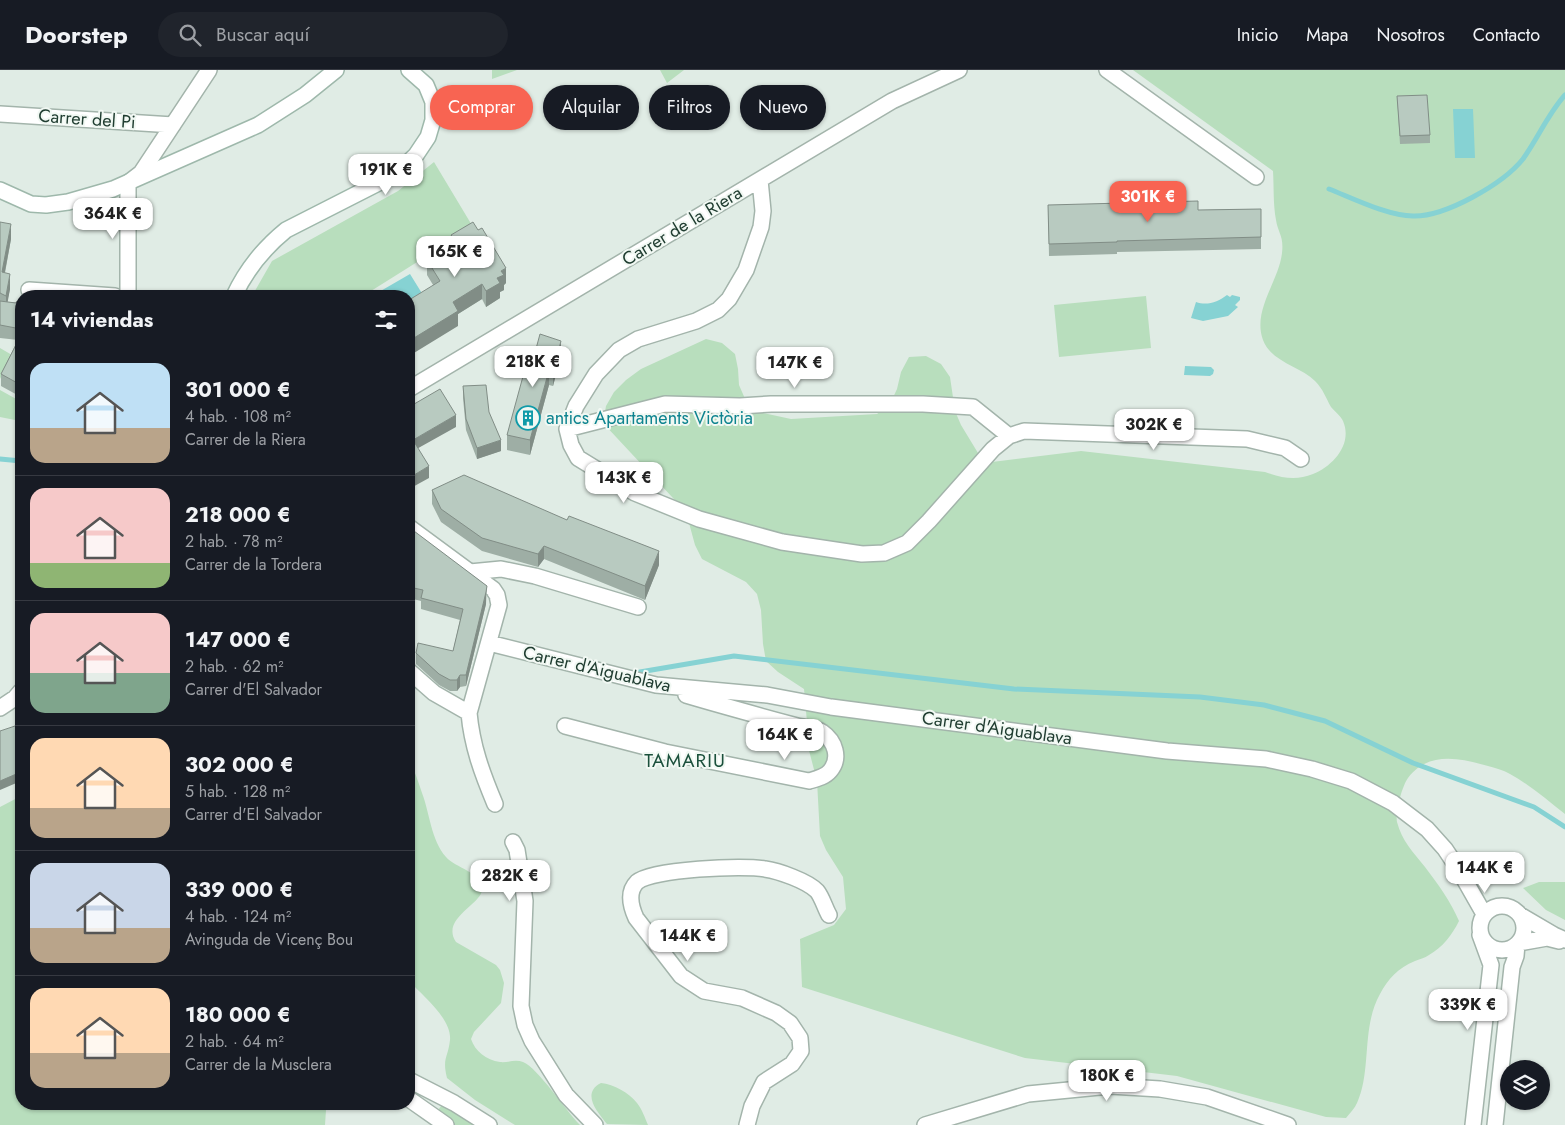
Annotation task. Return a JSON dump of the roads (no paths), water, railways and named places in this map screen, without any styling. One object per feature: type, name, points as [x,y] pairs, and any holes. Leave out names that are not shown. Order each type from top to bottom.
[{"type":"street","points":[[128,183],[141,173],[209,70]]},
{"type":"street","points":[[0,190],[31,204],[46,205],[68,202],[113,189],[258,125],[305,95],[336,70]]},
{"type":"street","points":[[237,290],[250,267],[274,240],[286,230],[396,174],[416,155],[428,137],[433,120],[432,102],[426,85],[409,70]]},
{"type":"street","name":"Carrer de la Riera","points":[[415,385],[935,75],[959,70]]},
{"type":"street","points":[[1107,70],[1256,177]]},
{"type":"street","name":"Carrer del Pi","points":[[0,114],[173,125]]},
{"type":"street","points":[[760,180],[763,211],[761,227],[746,270],[729,298],[718,310],[696,321],[638,339],[619,350],[596,374],[576,406],[567,429],[571,445],[578,458],[634,493],[699,519],[773,539],[862,554],[884,553],[907,543],[993,449],[1010,436],[1024,431],[1247,439],[1285,448],[1300,459]]},
{"type":"street","points":[[128,183],[128,290]]},
{"type":"street","points":[[567,429],[665,404],[740,406],[771,404],[923,404],[973,407],[1010,436]]},
{"type":"street","points":[[415,531],[493,589],[497,596],[499,605],[469,713],[470,730],[478,762],[494,804]]},
{"type":"street","points":[[470,572],[501,569],[535,576],[638,607]]},
{"type":"street","name":"Carrer d'Aiguablava","points":[[489,643],[656,685],[767,695],[831,707],[1168,751],[1266,759],[1312,768],[1351,781],[1393,803],[1427,829],[1445,850],[1467,883],[1484,914]]},
{"type":"street","points":[[415,676],[434,693],[469,713]]},
{"type":"street","points":[[565,726],[665,752],[809,781],[823,776],[830,771],[836,756],[834,743],[821,730],[800,727],[722,706],[656,685]]},
{"type":"street","points":[[0,708],[15,698]]},
{"type":"street","points":[[513,842],[517,850],[525,901],[521,1006],[525,1025],[532,1041],[566,1095],[595,1125]]},
{"type":"street","points":[[747,1125],[752,1106],[764,1082],[792,1064],[801,1051],[800,1038],[790,1024],[776,1013],[742,998],[704,991],[681,976],[636,918],[632,908],[631,892],[638,882],[651,876],[704,867],[764,868],[797,879],[817,891],[829,915]]},
{"type":"street","name":"Carrer d'Aiguablava","points":[[1467,883],[1487,900],[1502,905]]},
{"type":"street","points":[[1473,1125],[1491,965],[1480,935],[1481,920],[1484,914],[1489,909],[1502,905],[1515,909],[1520,914],[1565,941]]},
{"type":"street","points":[[1495,1125],[1512,967],[1524,926],[1520,914]]},
{"type":"street","points":[[1480,935],[1496,950],[1504,950],[1518,944],[1547,938],[1565,941]]},
{"type":"street","points":[[415,1083],[489,1125]]},
{"type":"street","points":[[925,1125],[1028,1094],[1110,1086],[1160,1089],[1207,1097],[1288,1125]]},
{"type":"street","points":[[415,1103],[446,1125]]},
{"type":"water","points":[[1453,109],[1473,109],[1475,158],[1455,158]]},
{"type":"water","points":[[410,274],[423,295],[415,300],[415,290],[382,290]]},
{"type":"water","points":[[1227,295],[1230,297],[1232,295],[1240,297],[1240,300],[1235,305],[1238,307],[1228,316],[1203,321],[1191,318],[1196,302],[1212,303]]},
{"type":"water","points":[[1185,366],[1211,367],[1214,370],[1210,376],[1184,375]]},
{"type":"waterway","points":[[1329,189],[1370,206],[1403,215],[1426,215],[1457,205],[1488,188],[1514,169],[1523,159],[1553,110],[1565,95]]},
{"type":"waterway","points":[[0,459],[15,460]]},
{"type":"waterway","points":[[634,673],[734,656],[1014,689],[1200,697],[1264,705],[1325,721],[1413,763],[1534,807],[1565,827]]},
{"type":"place","name":"antics Apartaments Victòria","points":[[528,418]]},
{"type":"district","name":"TAMARIU","points":[[685,760]]}]
